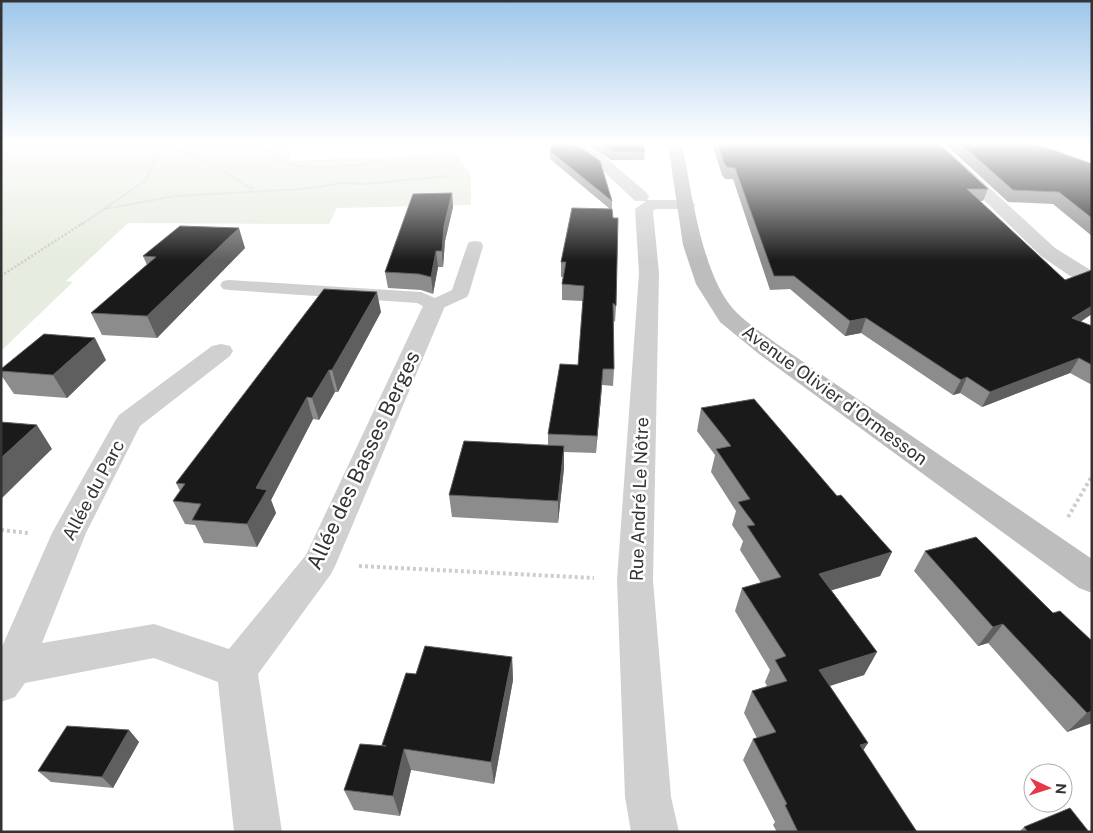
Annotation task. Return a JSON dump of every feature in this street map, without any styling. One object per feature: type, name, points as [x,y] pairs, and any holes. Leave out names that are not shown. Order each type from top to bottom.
[{"type":"main road","name":"Avenue Olivier d'Ormesson","points":[[682,183],[693,245],[707,284],[728,317],[776,355],[1092,578]]},
{"type":"street","points":[[626,183],[641,197]]},
{"type":"street","points":[[975,183],[1048,252],[1077,272],[1092,278]]},
{"type":"street","name":"Rue André Le Nôtre","points":[[654,832],[648,798],[635,580],[649,273],[644,209],[653,204],[686,205]]},
{"type":"street","name":"Allée des Basses Berges","points":[[237,670],[319,564],[434,306]]},
{"type":"street","name":"Allée du Parc","points":[[7,674],[70,533],[130,421],[221,351]]},
{"type":"street","name":"Allée du Parc","points":[[7,674],[154,641],[237,670]]},
{"type":"street","points":[[237,670],[258,832]]},
{"type":"lane","points":[[229,285],[421,298],[434,306],[460,292],[475,246]]},
{"type":"path","points":[[1,276],[142,183]]},
{"type":"path","points":[[242,183],[254,190]]},
{"type":"path","points":[[105,209],[176,196],[254,190],[302,189],[344,183],[349,185],[365,183]]},
{"type":"path","points":[[1050,548],[1092,476]]},
{"type":"path","points":[[319,564],[635,580]]},
{"type":"shaded area","points":[[1,183],[471,183],[471,205],[337,208],[329,224],[128,223],[66,281],[73,282],[1,351]]},
{"type":"building","points":[[590,183],[607,183],[612,201]]},
{"type":"building","points":[[740,183],[981,183],[988,189],[967,189],[1065,280],[1092,270],[1092,306],[1072,318],[1092,326],[1092,365],[1079,358],[990,392],[967,377],[961,380],[866,318],[850,321],[794,276],[774,276]]},
{"type":"building","points":[[1005,183],[1092,183],[1092,218],[1059,192],[1013,190]]},
{"type":"building","points":[[452,193],[444,226],[442,251],[436,251],[431,277],[419,274],[385,272],[413,194]]},
{"type":"building","points":[[572,208],[612,209],[613,218],[618,218],[616,306],[613,303],[614,369],[603,369],[597,436],[548,434],[560,364],[578,365],[584,286],[562,284],[566,262],[561,262]]},
{"type":"building","points":[[180,226],[239,228],[147,316],[91,313],[156,257],[143,256]]},
{"type":"building","points":[[324,289],[377,292],[332,370],[329,370],[312,398],[307,397],[256,488],[267,490],[247,524],[192,520],[201,504],[173,501],[185,484],[176,483]]},
{"type":"building","points":[[44,334],[95,338],[53,375],[1,371],[1,369]]},
{"type":"building","points":[[754,399],[837,496],[841,495],[892,552],[819,574],[877,652],[819,670],[868,743],[860,745],[917,832],[798,832],[785,805],[787,804],[753,739],[776,732],[752,691],[787,681],[775,660],[786,656],[742,588],[781,577],[747,526],[755,525],[738,502],[750,499],[716,449],[731,446],[701,408]]},
{"type":"building","points":[[1,422],[37,425],[1,458]]},
{"type":"building","points":[[464,441],[564,446],[558,501],[449,495]]},
{"type":"building","points":[[976,537],[1053,613],[1060,611],[1092,641],[1092,711],[1087,713],[1003,624],[993,627],[925,551]]},
{"type":"building","points":[[425,646],[512,657],[491,762],[404,749],[393,796],[344,790],[360,744],[386,746],[382,745],[406,673],[416,674]]},
{"type":"building","points":[[67,726],[129,730],[102,777],[38,771]]},
{"type":"building","points":[[1073,812],[1089,832],[1028,832],[1024,827],[1058,813]]}]
